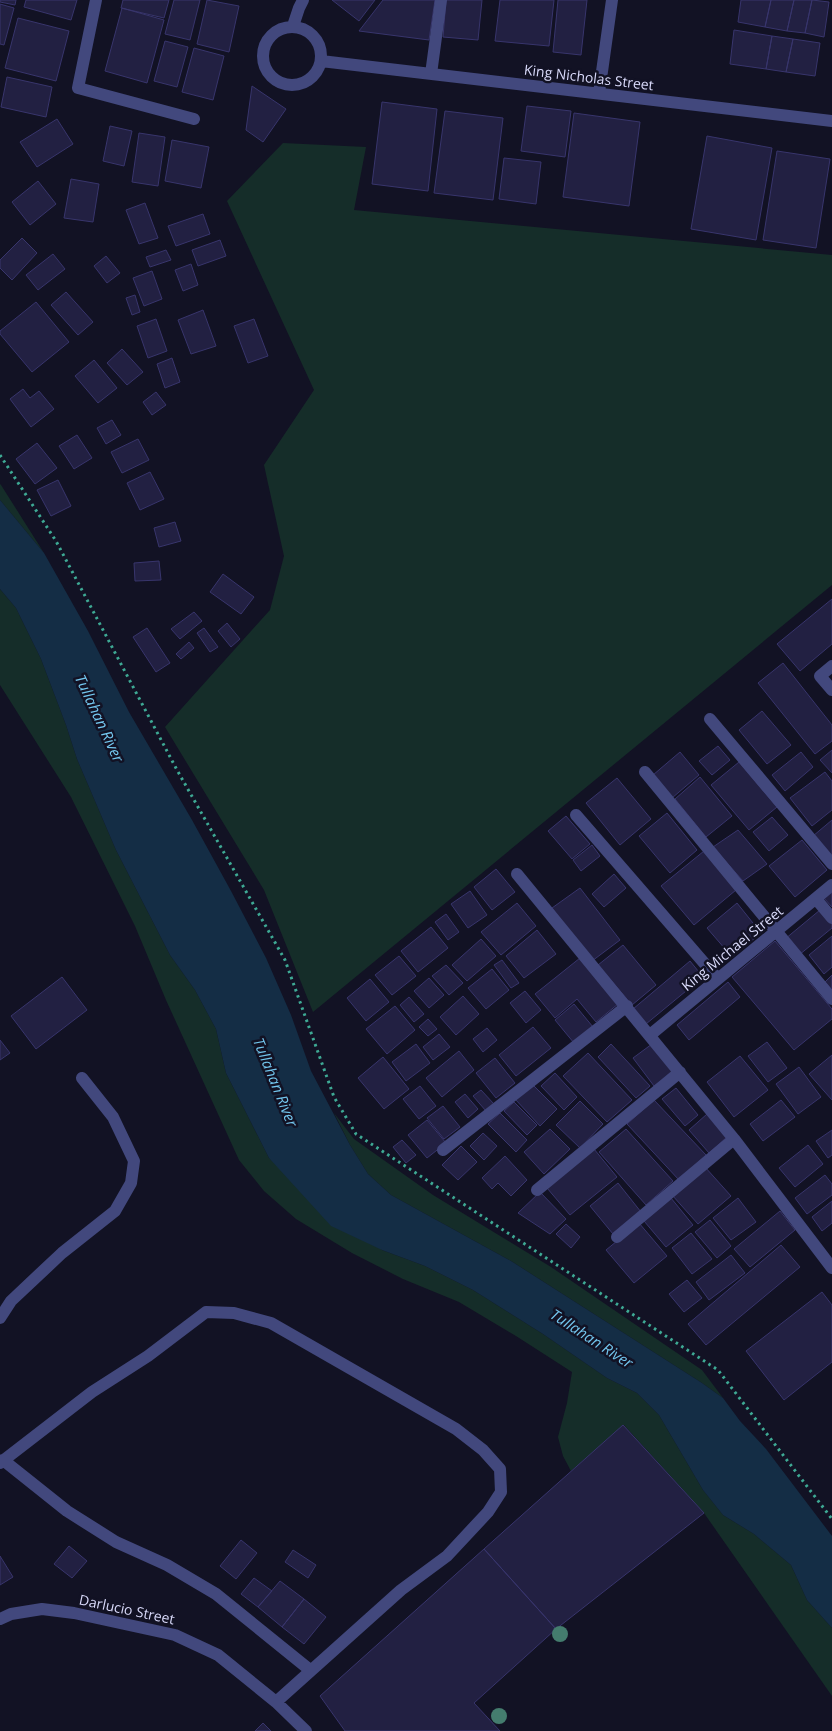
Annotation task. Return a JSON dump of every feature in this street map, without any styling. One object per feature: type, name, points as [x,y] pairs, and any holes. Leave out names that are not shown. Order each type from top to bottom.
[{"type":"street","points":[[96,0],[78,88],[194,119]]},
{"type":"street","points":[[293,26],[298,8],[303,0]]},
{"type":"street","points":[[431,74],[441,0]]},
{"type":"street","points":[[600,94],[612,0]]},
{"type":"street","points":[[293,26],[305,29],[315,37],[321,48],[321,61],[317,71],[310,79],[299,84],[288,85],[278,81],[269,74],[264,64],[263,53],[266,42],[272,34],[282,28],[293,26]]},
{"type":"street","name":"King Nicholas Street","points":[[321,61],[832,121]]},
{"type":"street","points":[[832,666],[820,676],[832,690]]},
{"type":"street","points":[[710,719],[832,864]]},
{"type":"street","points":[[645,772],[832,1000]]},
{"type":"street","points":[[576,816],[718,979]]},
{"type":"street","points":[[517,874],[734,1139],[832,1268]]},
{"type":"street","name":"King Michael Street","points":[[650,1035],[832,885]]},
{"type":"street","points":[[816,899],[832,918]]},
{"type":"street","points":[[443,1150],[627,1006]]},
{"type":"street","points":[[537,1190],[680,1072]]},
{"type":"street","points":[[0,1318],[11,1301],[62,1253],[115,1211],[132,1183],[134,1162],[113,1117],[82,1078]]},
{"type":"street","points":[[617,1237],[734,1139]]},
{"type":"street","points":[[276,1702],[401,1590],[447,1556],[488,1512],[501,1492],[500,1470],[483,1450],[456,1429],[271,1322],[234,1313],[206,1312],[148,1356],[92,1392],[2,1462],[68,1511],[116,1542],[167,1565],[216,1594],[310,1670]]},
{"type":"street","name":"Darlucio Street","points":[[0,1619],[11,1614],[42,1609],[74,1613],[175,1635],[218,1655],[276,1702],[306,1731]]},
{"type":"path","points":[[0,455],[56,541],[177,770],[285,960],[334,1097],[356,1134],[718,1370],[832,1520]]},
{"type":"green space","points":[[283,143],[366,147],[354,210],[832,255],[832,585],[313,1012],[264,890],[165,727],[270,610],[284,556],[264,465],[314,390],[227,201]]},
{"type":"green space","points":[[1,485],[44,553],[0,500]]},
{"type":"green space","points":[[0,589],[16,608],[41,659],[77,759],[116,850],[170,955],[195,990],[216,1029],[226,1073],[269,1158],[382,1250],[425,1266],[473,1290],[543,1334],[607,1378],[637,1393],[659,1415],[703,1490],[723,1515],[754,1534],[791,1565],[807,1600],[832,1628],[832,1696],[704,1513],[624,1425],[571,1471],[563,1456],[558,1437],[567,1403],[572,1372],[459,1302],[403,1279],[352,1253],[296,1219],[264,1191],[239,1160],[166,1000],[135,926],[71,797],[0,685]]},
{"type":"green space","points":[[334,1113],[354,1139],[433,1195],[551,1267],[702,1370],[723,1398],[511,1261],[391,1195],[368,1174],[350,1145]]},
{"type":"water","name":"Tullahan River","points":[[0,500],[44,553],[88,631],[129,712],[231,891],[266,958],[291,1015],[311,1071],[350,1145],[368,1174],[391,1195],[511,1261],[723,1398],[740,1421],[766,1449],[832,1536],[832,1628],[807,1600],[791,1565],[754,1534],[723,1515],[703,1490],[659,1415],[637,1393],[607,1378],[543,1334],[473,1290],[425,1266],[382,1250],[331,1226],[269,1158],[226,1073],[216,1029],[195,990],[170,955],[116,850],[77,759],[41,659],[16,608],[0,589]]},
{"type":"building","points":[[0,0],[16,0],[15,5],[0,2]]},
{"type":"building","points":[[26,0],[77,0],[71,20],[24,7]]},
{"type":"building","points":[[123,0],[169,0],[164,18],[121,8]]},
{"type":"building","points":[[174,0],[200,0],[190,40],[165,34]]},
{"type":"building","points":[[207,0],[239,6],[229,52],[197,44]]},
{"type":"building","points":[[332,0],[375,0],[359,21]]},
{"type":"building","points":[[383,0],[435,0],[429,40],[359,31]]},
{"type":"building","points":[[446,0],[482,0],[478,40],[443,37]]},
{"type":"building","points":[[500,0],[554,0],[549,46],[495,41]]},
{"type":"building","points":[[558,0],[587,0],[581,55],[553,52]]},
{"type":"building","points":[[741,0],[771,0],[765,27],[738,22]]},
{"type":"building","points":[[771,0],[794,0],[787,31],[765,27]]},
{"type":"building","points":[[794,0],[812,0],[805,33],[787,31]]},
{"type":"building","points":[[812,0],[829,2],[824,37],[805,33]]},
{"type":"building","points":[[0,4],[14,8],[4,45],[0,44]]},
{"type":"building","points":[[122,8],[164,20],[147,83],[105,71]]},
{"type":"building","points":[[18,18],[69,31],[56,81],[5,68]]},
{"type":"building","points":[[734,30],[772,36],[766,69],[730,64]]},
{"type":"building","points":[[772,36],[793,39],[786,72],[766,69]]},
{"type":"building","points":[[793,39],[820,43],[815,76],[786,72]]},
{"type":"building","points":[[165,41],[188,47],[177,87],[154,81]]},
{"type":"building","points":[[194,48],[224,56],[213,100],[182,92]]},
{"type":"building","points":[[7,77],[52,87],[46,117],[1,107]]},
{"type":"building","points":[[252,86],[286,109],[263,142],[246,130]]},
{"type":"building","points":[[382,102],[437,109],[428,191],[372,184]]},
{"type":"building","points":[[527,106],[571,111],[565,157],[521,151]]},
{"type":"building","points":[[445,111],[503,118],[493,200],[434,193]]},
{"type":"building","points":[[574,113],[640,122],[629,206],[563,197]]},
{"type":"building","points":[[57,119],[73,144],[37,167],[20,142]]},
{"type":"building","points":[[110,126],[132,131],[124,166],[103,161]]},
{"type":"building","points":[[139,133],[165,137],[158,186],[132,182]]},
{"type":"building","points":[[707,136],[772,148],[756,240],[691,229]]},
{"type":"building","points":[[172,140],[209,147],[201,188],[165,181]]},
{"type":"building","points":[[777,151],[830,159],[816,248],[763,240]]},
{"type":"building","points":[[504,158],[541,162],[536,204],[499,199]]},
{"type":"building","points":[[71,179],[99,184],[93,222],[64,218]]},
{"type":"building","points":[[38,181],[56,204],[30,225],[12,202]]},
{"type":"building","points":[[145,203],[158,238],[139,244],[126,210]]},
{"type":"building","points":[[203,214],[210,234],[176,246],[168,226]]},
{"type":"building","points":[[22,238],[37,253],[12,280],[0,268],[0,260]]},
{"type":"building","points":[[220,240],[226,256],[198,266],[192,250]]},
{"type":"building","points":[[166,250],[171,260],[150,267],[146,257]]},
{"type":"building","points":[[53,254],[65,269],[38,290],[26,275]]},
{"type":"building","points":[[106,256],[120,273],[107,283],[94,266]]},
{"type":"building","points":[[191,264],[198,285],[183,291],[175,270]]},
{"type":"building","points":[[152,271],[162,299],[144,306],[133,278]]},
{"type":"building","points":[[66,292],[93,322],[78,335],[51,305]]},
{"type":"building","points":[[135,295],[140,312],[132,315],[126,298]]},
{"type":"building","points":[[36,302],[69,342],[32,372],[0,334],[0,331]]},
{"type":"building","points":[[203,310],[216,346],[191,354],[178,320]]},
{"type":"building","points":[[156,319],[167,351],[148,358],[137,326]]},
{"type":"building","points":[[254,319],[268,356],[248,363],[234,326]]},
{"type":"building","points":[[122,349],[143,372],[127,385],[107,363]]},
{"type":"building","points":[[172,358],[180,382],[165,388],[157,364]]},
{"type":"building","points":[[94,360],[117,388],[98,403],[75,376]]},
{"type":"building","points":[[23,389],[30,398],[39,391],[54,409],[31,427],[10,399]]},
{"type":"building","points":[[156,392],[166,405],[152,415],[143,402]]},
{"type":"building","points":[[112,420],[121,435],[106,444],[97,428]]},
{"type":"building","points":[[77,435],[92,458],[74,469],[59,446]]},
{"type":"building","points":[[138,439],[149,460],[122,473],[111,452]]},
{"type":"building","points":[[37,443],[57,468],[35,484],[16,459]]},
{"type":"building","points":[[150,472],[164,499],[140,510],[127,483]]},
{"type":"building","points":[[58,480],[71,506],[51,516],[37,490]]},
{"type":"building","points":[[175,522],[181,541],[159,547],[154,528]]},
{"type":"building","points":[[159,561],[161,580],[135,581],[134,563]]},
{"type":"building","points":[[223,574],[254,597],[241,614],[210,592]]},
{"type":"building","points":[[832,599],[832,644],[800,671],[777,644]]},
{"type":"building","points":[[194,612],[202,621],[180,639],[171,629]]},
{"type":"building","points":[[227,623],[240,639],[231,647],[218,631]]},
{"type":"building","points":[[147,628],[170,663],[156,672],[133,637]]},
{"type":"building","points":[[204,628],[218,647],[210,652],[197,633]]},
{"type":"building","points":[[189,642],[194,648],[181,659],[176,654]]},
{"type":"building","points":[[783,663],[832,725],[832,741],[815,754],[758,683]]},
{"type":"building","points":[[762,711],[791,745],[767,764],[739,730]]},
{"type":"building","points":[[718,746],[730,760],[712,775],[699,761]]},
{"type":"building","points":[[832,750],[832,773],[820,760]]},
{"type":"building","points":[[680,752],[699,775],[672,798],[653,775]]},
{"type":"building","points":[[801,752],[813,767],[785,791],[772,775]]},
{"type":"building","points":[[739,762],[777,807],[749,830],[711,785]]},
{"type":"building","points":[[825,772],[832,781],[832,810],[812,826],[790,798]]},
{"type":"building","points":[[700,777],[732,816],[706,837],[675,799]]},
{"type":"building","points":[[617,778],[651,819],[620,845],[586,803]]},
{"type":"building","points":[[667,813],[697,850],[670,873],[639,836]]},
{"type":"building","points":[[566,816],[590,844],[572,859],[548,831]]},
{"type":"building","points":[[772,817],[788,835],[769,851],[753,832]]},
{"type":"building","points":[[832,820],[832,859],[813,836]]},
{"type":"building","points":[[738,830],[767,864],[743,881],[713,847]]},
{"type":"building","points":[[802,840],[827,870],[795,897],[769,866]]},
{"type":"building","points":[[592,845],[600,856],[581,871],[573,860]]},
{"type":"building","points":[[704,851],[736,890],[694,925],[661,886]]},
{"type":"building","points":[[496,869],[515,892],[492,910],[474,887]]},
{"type":"building","points":[[614,874],[626,888],[604,907],[592,894]]},
{"type":"building","points":[[580,888],[620,940],[592,961],[552,908]]},
{"type":"building","points":[[832,888],[832,907],[822,896]]},
{"type":"building","points":[[470,891],[487,915],[468,928],[451,904]]},
{"type":"building","points":[[517,903],[536,926],[501,955],[481,932]]},
{"type":"building","points":[[737,903],[761,933],[732,957],[707,928]]},
{"type":"building","points":[[820,910],[832,924],[832,928],[799,955],[785,939]]},
{"type":"building","points":[[446,914],[459,932],[448,940],[435,922]]},
{"type":"building","points":[[431,927],[448,948],[418,972],[401,951]]},
{"type":"building","points":[[537,930],[556,954],[524,978],[506,956]]},
{"type":"building","points":[[832,936],[832,967],[824,974],[809,955]]},
{"type":"building","points":[[481,939],[496,956],[467,981],[452,965]]},
{"type":"building","points":[[775,941],[832,1009],[832,1019],[794,1050],[732,977]]},
{"type":"building","points":[[623,945],[656,985],[632,1005],[598,965]]},
{"type":"building","points":[[399,956],[416,976],[392,995],[375,975]]},
{"type":"building","points":[[580,958],[618,1004],[596,1022],[577,999],[555,1018],[535,994]]},
{"type":"building","points":[[502,960],[519,983],[511,988],[494,965]]},
{"type":"building","points":[[690,961],[703,977],[646,1024],[633,1009]]},
{"type":"building","points":[[446,965],[463,983],[449,995],[432,976]]},
{"type":"building","points":[[492,969],[509,990],[486,1009],[468,988]]},
{"type":"building","points":[[832,975],[832,990],[825,982]]},
{"type":"building","points":[[62,977],[87,1010],[36,1049],[11,1016]]},
{"type":"building","points":[[429,978],[444,995],[429,1008],[414,991]]},
{"type":"building","points":[[370,979],[389,1002],[366,1021],[347,998]]},
{"type":"building","points":[[728,982],[740,997],[689,1040],[677,1025]]},
{"type":"building","points":[[525,991],[541,1010],[526,1023],[510,1003]]},
{"type":"building","points":[[463,996],[479,1014],[456,1035],[440,1017]]},
{"type":"building","points":[[409,997],[424,1014],[414,1022],[400,1005]]},
{"type":"building","points":[[574,1004],[593,1027],[574,1043],[555,1020]]},
{"type":"building","points":[[395,1006],[415,1030],[387,1054],[366,1029]]},
{"type":"building","points":[[428,1019],[437,1029],[428,1036],[419,1027]]},
{"type":"building","points":[[533,1027],[551,1048],[516,1076],[499,1055]]},
{"type":"building","points":[[487,1028],[497,1040],[483,1052],[473,1039]]},
{"type":"building","points":[[439,1034],[450,1047],[433,1060],[423,1047]]},
{"type":"building","points":[[0,1040],[10,1053],[0,1060]]},
{"type":"building","points":[[767,1042],[787,1068],[768,1082],[748,1056]]},
{"type":"building","points":[[416,1044],[430,1063],[406,1081],[392,1062]]},
{"type":"building","points":[[611,1044],[650,1086],[636,1098],[598,1057]]},
{"type":"building","points":[[652,1044],[673,1072],[654,1086],[633,1058]]},
{"type":"building","points":[[459,1051],[474,1070],[442,1097],[426,1078]]},
{"type":"building","points":[[588,1053],[632,1100],[607,1122],[563,1076]]},
{"type":"building","points":[[832,1055],[832,1100],[809,1074]]},
{"type":"building","points":[[740,1056],[768,1090],[734,1117],[707,1082]]},
{"type":"building","points":[[383,1057],[409,1089],[384,1109],[358,1078]]},
{"type":"building","points":[[495,1058],[515,1083],[496,1098],[476,1073]]},
{"type":"building","points":[[799,1067],[821,1097],[798,1114],[776,1084]]},
{"type":"building","points":[[555,1073],[577,1097],[564,1110],[541,1086]]},
{"type":"building","points":[[531,1083],[557,1109],[540,1126],[515,1099]]},
{"type":"building","points":[[420,1086],[436,1106],[419,1119],[403,1099]]},
{"type":"building","points":[[676,1088],[698,1115],[685,1126],[662,1099]]},
{"type":"building","points":[[481,1090],[494,1104],[486,1111],[473,1096]]},
{"type":"building","points":[[465,1094],[478,1109],[468,1118],[455,1102]]},
{"type":"building","points":[[654,1100],[706,1155],[679,1180],[627,1124]]},
{"type":"building","points":[[781,1100],[795,1117],[763,1141],[750,1124]]},
{"type":"building","points":[[580,1101],[603,1124],[580,1148],[556,1125]]},
{"type":"building","points":[[514,1102],[537,1125],[527,1135],[504,1111]]},
{"type":"building","points":[[443,1106],[460,1127],[444,1139],[427,1118]]},
{"type":"building","points":[[500,1113],[527,1140],[516,1152],[488,1124]]},
{"type":"building","points":[[707,1114],[727,1137],[709,1153],[689,1130]]},
{"type":"building","points":[[427,1120],[446,1143],[427,1158],[408,1135]]},
{"type":"building","points":[[550,1129],[570,1149],[544,1174],[524,1152]]},
{"type":"building","points":[[626,1129],[673,1181],[646,1205],[599,1152]]},
{"type":"building","points":[[832,1130],[832,1155],[828,1158],[816,1141]]},
{"type":"building","points":[[483,1133],[497,1146],[484,1160],[470,1146]]},
{"type":"building","points":[[402,1140],[416,1155],[406,1163],[393,1147]]},
{"type":"building","points":[[808,1145],[823,1164],[795,1187],[779,1168]]},
{"type":"building","points":[[461,1146],[477,1162],[458,1180],[442,1165]]},
{"type":"building","points":[[594,1149],[617,1177],[570,1215],[547,1188]]},
{"type":"building","points":[[505,1156],[527,1180],[511,1196],[498,1183],[492,1189],[482,1178]]},
{"type":"building","points":[[705,1167],[731,1196],[698,1224],[672,1195]]},
{"type":"building","points":[[825,1175],[832,1184],[832,1195],[807,1214],[795,1198]]},
{"type":"building","points":[[618,1183],[641,1212],[613,1234],[590,1206]]},
{"type":"building","points":[[540,1192],[566,1219],[550,1234],[518,1213]]},
{"type":"building","points":[[671,1198],[693,1225],[666,1247],[644,1221]]},
{"type":"building","points":[[738,1198],[756,1222],[731,1240],[713,1218]]},
{"type":"building","points":[[832,1201],[832,1223],[822,1231],[812,1217]]},
{"type":"building","points":[[780,1211],[795,1230],[750,1267],[734,1249]]},
{"type":"building","points":[[710,1220],[731,1246],[717,1258],[695,1232]]},
{"type":"building","points":[[639,1223],[667,1256],[634,1283],[606,1250]]},
{"type":"building","points":[[566,1224],[580,1237],[571,1248],[556,1234]]},
{"type":"building","points":[[691,1233],[712,1259],[692,1274],[672,1248]]},
{"type":"building","points":[[781,1245],[800,1267],[706,1345],[688,1324]]},
{"type":"building","points":[[731,1255],[745,1273],[709,1300],[696,1282]]},
{"type":"building","points":[[687,1280],[702,1298],[684,1312],[669,1294]]},
{"type":"building","points":[[822,1292],[832,1305],[832,1362],[784,1400],[746,1351]]},
{"type":"building","points":[[623,1425],[704,1513],[556,1629],[484,1549]]},
{"type":"building","points":[[241,1540],[257,1553],[236,1579],[220,1566]]},
{"type":"building","points":[[69,1546],[87,1561],[72,1578],[54,1564]]},
{"type":"building","points":[[484,1549],[556,1629],[474,1703],[500,1731],[345,1731],[320,1696]]},
{"type":"building","points":[[293,1550],[316,1565],[308,1578],[285,1562]]},
{"type":"building","points":[[0,1556],[13,1577],[0,1585]]},
{"type":"building","points":[[254,1578],[272,1591],[258,1607],[241,1594]]},
{"type":"building","points":[[280,1581],[304,1599],[282,1627],[258,1607]]},
{"type":"building","points":[[304,1599],[326,1617],[304,1644],[282,1627]]},
{"type":"building","points":[[263,1723],[271,1731],[255,1731]]}]
